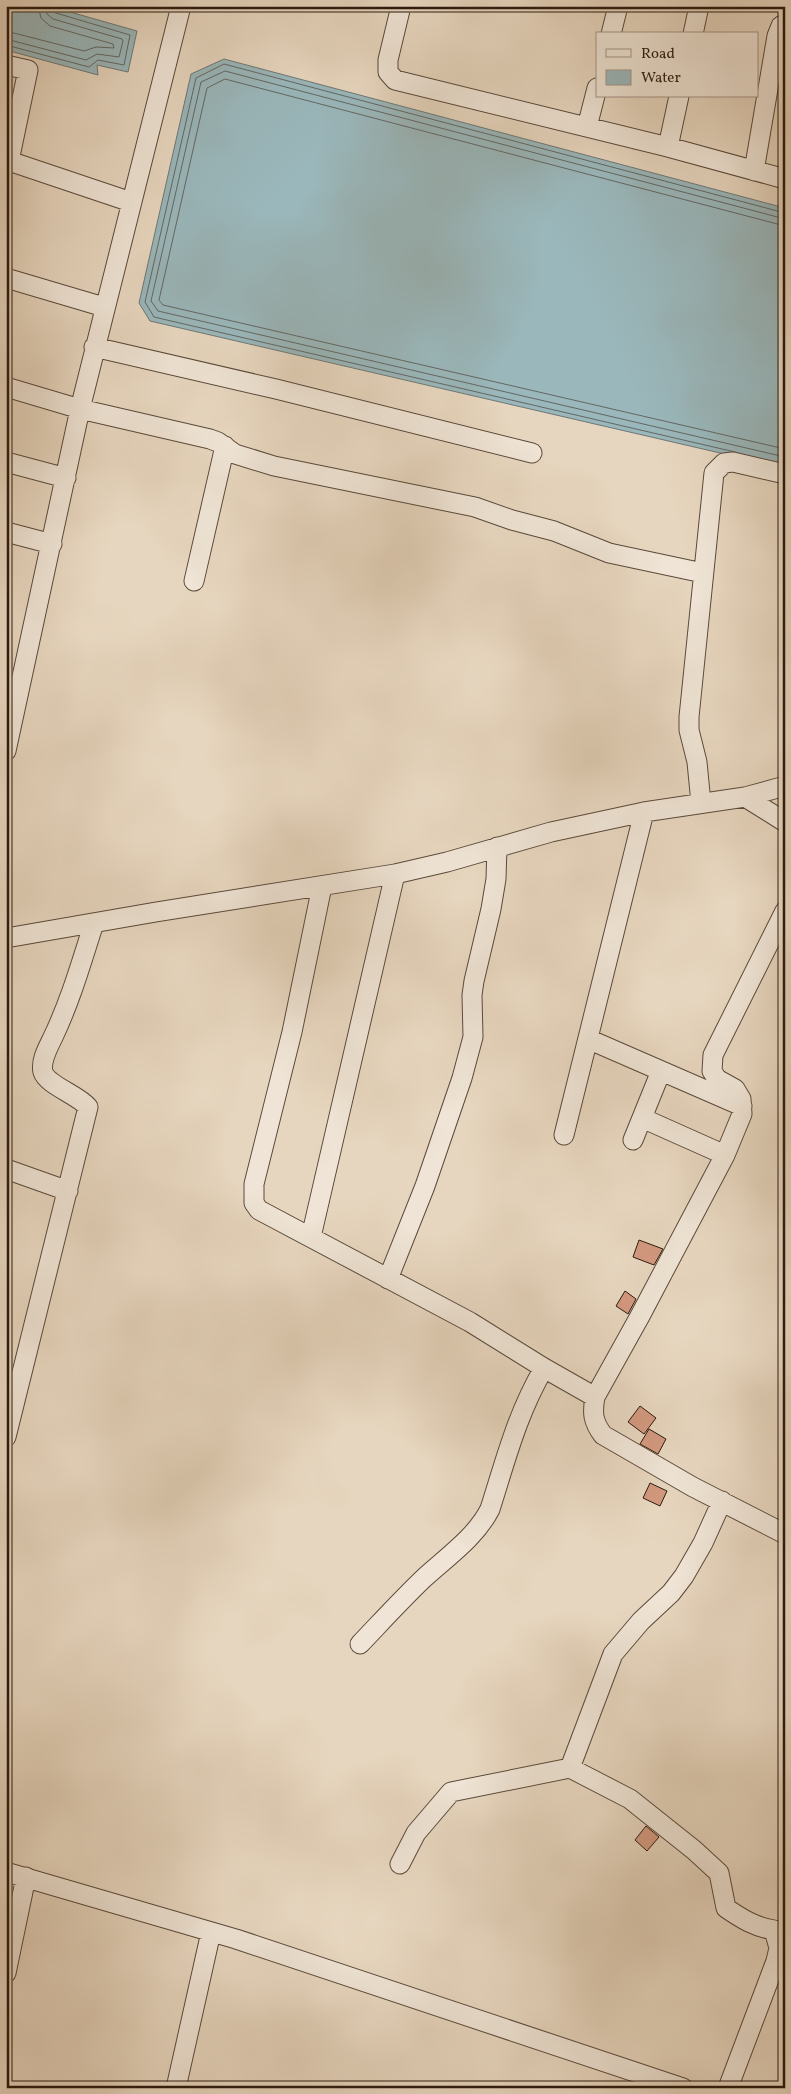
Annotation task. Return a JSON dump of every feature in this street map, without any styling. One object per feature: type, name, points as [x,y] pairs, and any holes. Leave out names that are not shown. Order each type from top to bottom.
[{"type":"street","points":[[6,751],[10,723],[52,544],[94,347],[181,6]]},
{"type":"street","points":[[401,6],[388,60],[388,72],[395,80],[668,147],[785,179]]},
{"type":"street","points":[[612,32],[618,6]]},
{"type":"street","points":[[693,32],[699,6]]},
{"type":"street","points":[[754,171],[777,36],[781,26],[785,24]]},
{"type":"street","points":[[6,65],[28,70],[7,160],[131,202]]},
{"type":"street","points":[[587,128],[596,92]]},
{"type":"street","points":[[668,147],[679,98]]},
{"type":"street","points":[[6,278],[104,307]]},
{"type":"street","points":[[94,347],[532,452]]},
{"type":"street","points":[[6,387],[80,409],[210,439],[225,446],[235,454],[274,466],[475,507],[512,520],[554,530],[609,553],[703,573]]},
{"type":"street","points":[[194,580],[225,446]]},
{"type":"street","points":[[6,462],[66,478]]},
{"type":"street","points":[[702,803],[697,762],[689,730],[714,473],[724,463],[733,462],[785,474]]},
{"type":"street","points":[[6,532],[52,544]]},
{"type":"street","points":[[6,938],[395,874],[447,862],[551,832],[644,812],[745,797],[785,786]]},
{"type":"street","points":[[745,797],[785,822]]},
{"type":"street","points":[[564,1135],[644,812]]},
{"type":"street","points":[[388,1279],[425,1186],[462,1078],[473,1037],[472,995],[496,879],[497,847]]},
{"type":"street","points":[[311,1237],[395,874]]},
{"type":"street","points":[[322,886],[292,1032],[254,1184],[254,1203],[259,1210],[470,1322],[595,1397]]},
{"type":"street","points":[[785,910],[713,1055],[712,1071],[717,1079],[735,1089],[742,1106],[742,1114],[725,1155],[595,1397],[592,1411],[594,1423],[603,1435],[785,1534]]},
{"type":"street","points":[[6,1437],[88,1107],[82,1100],[49,1081],[43,1072],[45,1056],[63,1016],[94,923]]},
{"type":"street","points":[[588,1039],[742,1106]]},
{"type":"street","points":[[632,1140],[661,1071]]},
{"type":"street","points":[[642,1118],[725,1155]]},
{"type":"street","points":[[6,1169],[68,1191]]},
{"type":"street","points":[[360,1644],[423,1579],[475,1532],[485,1520],[516,1425],[530,1392],[544,1368]]},
{"type":"street","points":[[570,1768],[613,1654],[641,1621],[671,1593],[684,1576],[722,1501]]},
{"type":"street","points":[[400,1864],[416,1833],[451,1792],[570,1768],[630,1799],[694,1850],[719,1874],[726,1908],[744,1920],[764,1928],[780,1931],[776,1961],[728,2088]]},
{"type":"street","points":[[6,1872],[211,1932],[682,2088]]},
{"type":"street","points":[[6,1972],[26,1877]]},
{"type":"street","points":[[176,2088],[211,1932]]},
{"type":"water","points":[[6,6],[49,6],[137,31],[128,72],[97,65],[98,75],[6,50]]},
{"type":"water","points":[[224,59],[785,208],[785,468],[150,321],[139,303],[191,74]]},
{"type":"building","points":[[639,1240],[663,1249],[654,1265],[633,1257]]},
{"type":"building","points":[[625,1291],[636,1299],[628,1314],[616,1306]]},
{"type":"building","points":[[640,1406],[656,1418],[644,1434],[628,1422]]},
{"type":"building","points":[[649,1429],[666,1439],[658,1454],[640,1444]]},
{"type":"building","points":[[650,1483],[667,1491],[660,1506],[643,1498]]},
{"type":"building","points":[[646,1826],[659,1837],[647,1851],[635,1840]]}]
